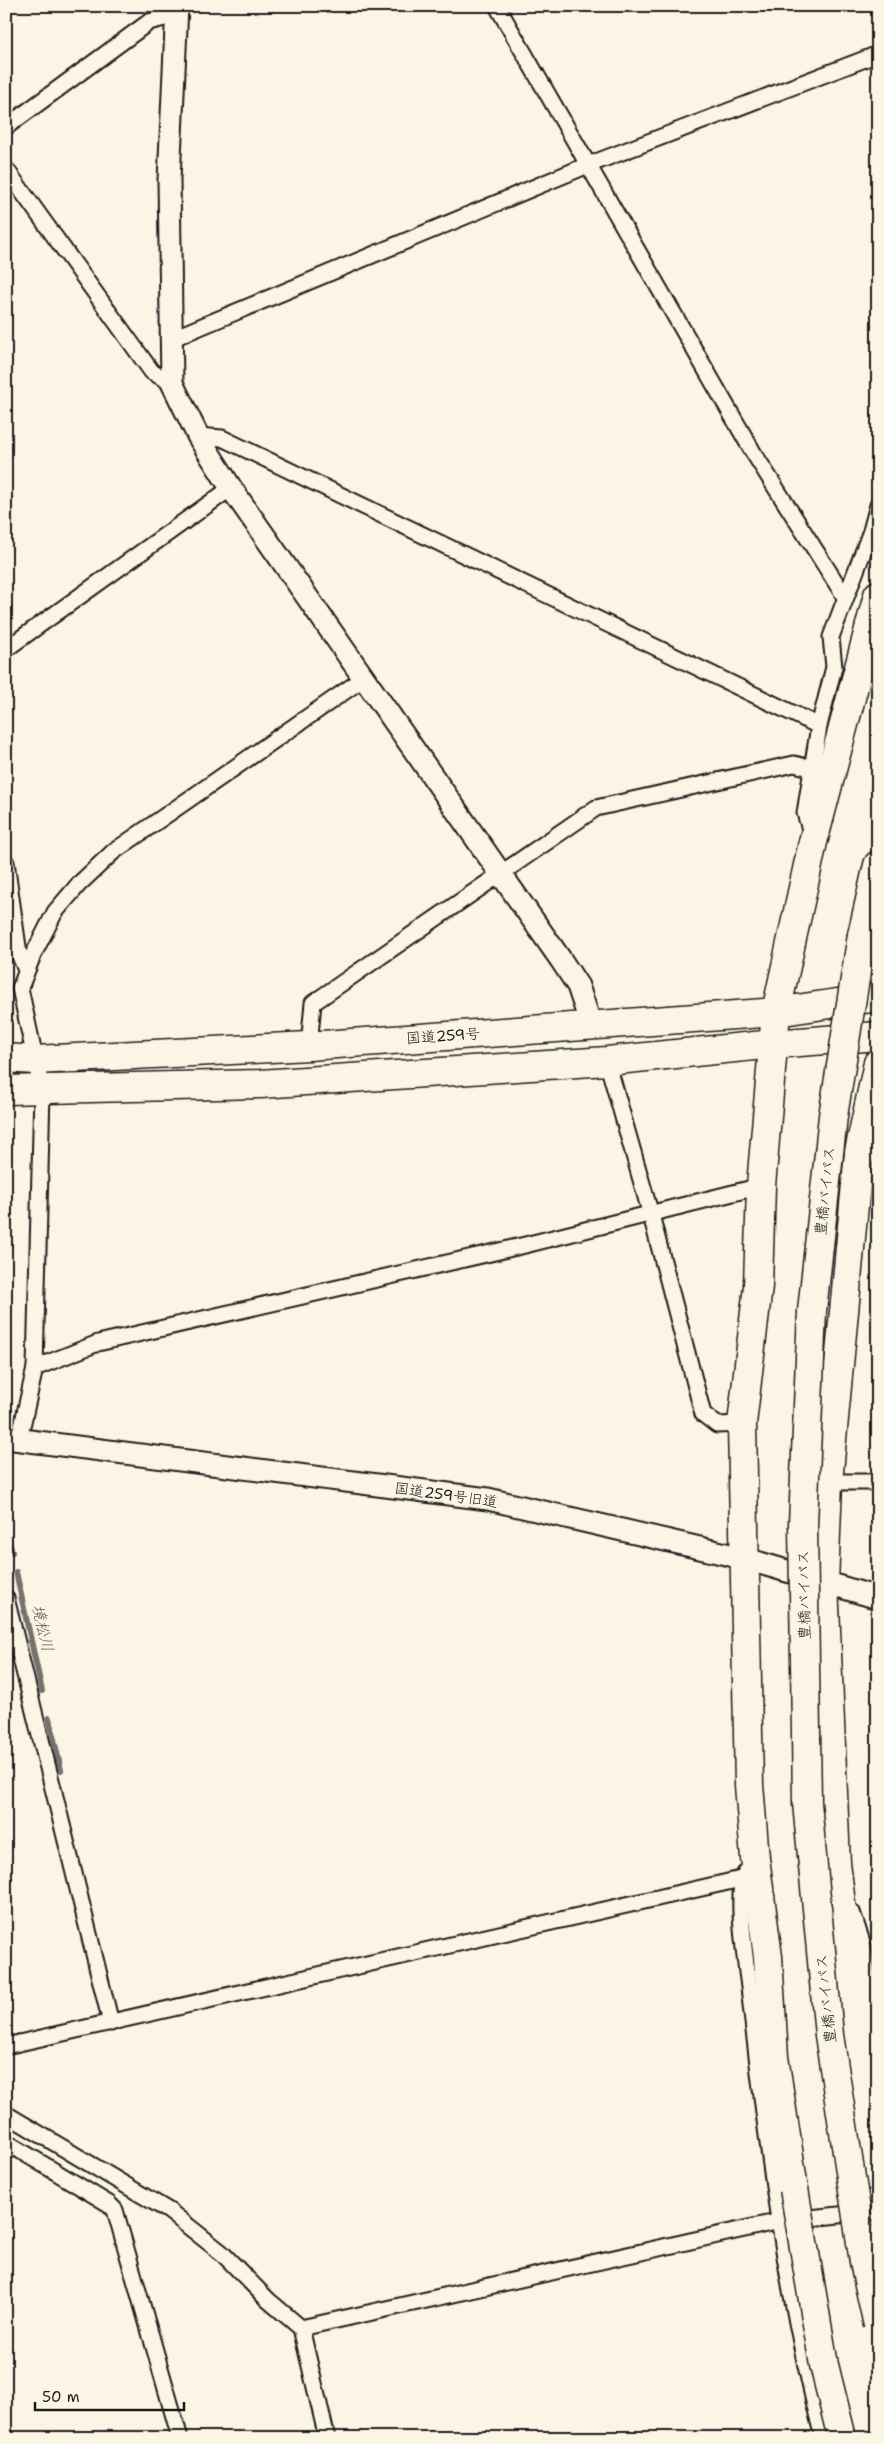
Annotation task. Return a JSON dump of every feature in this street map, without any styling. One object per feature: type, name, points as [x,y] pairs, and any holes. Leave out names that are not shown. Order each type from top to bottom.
[{"type":"highway","points":[[842,2438],[824,2365],[794,2189],[774,2057],[768,1957],[748,1869],[749,1785],[743,1558],[742,1424],[758,1286],[762,1186],[776,1012],[814,842],[878,595]]},
{"type":"highway","name":"豊橋バイパス","points":[[878,866],[862,935],[833,1116],[812,1311],[803,1524],[807,1804],[829,2035],[864,2262],[878,2325]]},
{"type":"highway","name":"国道259号","points":[[6,1058],[35,1060],[309,1046],[776,1012],[878,997]]},
{"type":"highway","points":[[6,1090],[42,1091],[260,1084],[608,1061],[773,1044],[878,1036]]},
{"type":"highway","points":[[877,2173],[866,2106],[836,1863],[824,1583],[828,1482],[878,1063]]},
{"type":"street","points":[[497,6],[753,452],[845,596]]},
{"type":"street","points":[[6,127],[149,22],[177,11],[169,180],[172,383],[198,436],[231,488],[578,986],[591,1025]]},
{"type":"street","points":[[171,340],[588,165],[878,54]]},
{"type":"street","points":[[6,169],[152,372],[172,383]]},
{"type":"street","points":[[198,436],[222,438],[819,726]]},
{"type":"street","points":[[6,649],[231,488]]},
{"type":"street","points":[[814,842],[805,813],[819,726],[834,667],[831,636],[871,531],[878,505]]},
{"type":"street","points":[[13,1439],[35,1368],[42,1091],[20,988],[26,970],[55,912],[79,884],[113,852],[364,678]]},
{"type":"street","points":[[309,1046],[312,1003],[596,808],[794,764],[811,768]]},
{"type":"street","points":[[6,862],[19,954],[26,970]]},
{"type":"street","points":[[608,1061],[651,1214],[703,1414],[717,1425],[742,1424]]},
{"type":"street","points":[[35,1368],[98,1343],[521,1246],[762,1186]]},
{"type":"street","name":"国道259号旧道","points":[[13,1439],[488,1499],[743,1558],[878,1598]]},
{"type":"street","points":[[828,1482],[878,1482]]},
{"type":"street","points":[[6,1598],[111,2023]]},
{"type":"street","points":[[836,1863],[863,1945],[878,2063]]},
{"type":"street","points":[[6,2046],[111,2023],[748,1869],[742,1927],[755,2044],[780,2221],[808,2377],[823,2438]]},
{"type":"street","points":[[6,2114],[169,2211],[222,2253],[268,2300],[300,2328],[327,2438]]},
{"type":"street","points":[[6,2142],[116,2210],[180,2438]]},
{"type":"street","points":[[300,2328],[780,2221],[878,2211]]},
{"type":"waterway","name":"境松川","points":[[6,1531],[12,1552]]},
{"type":"waterway","name":"境松川","points":[[16,1572],[42,1691]]},
{"type":"waterway","name":"境松川","points":[[49,1718],[61,1770]]}]
